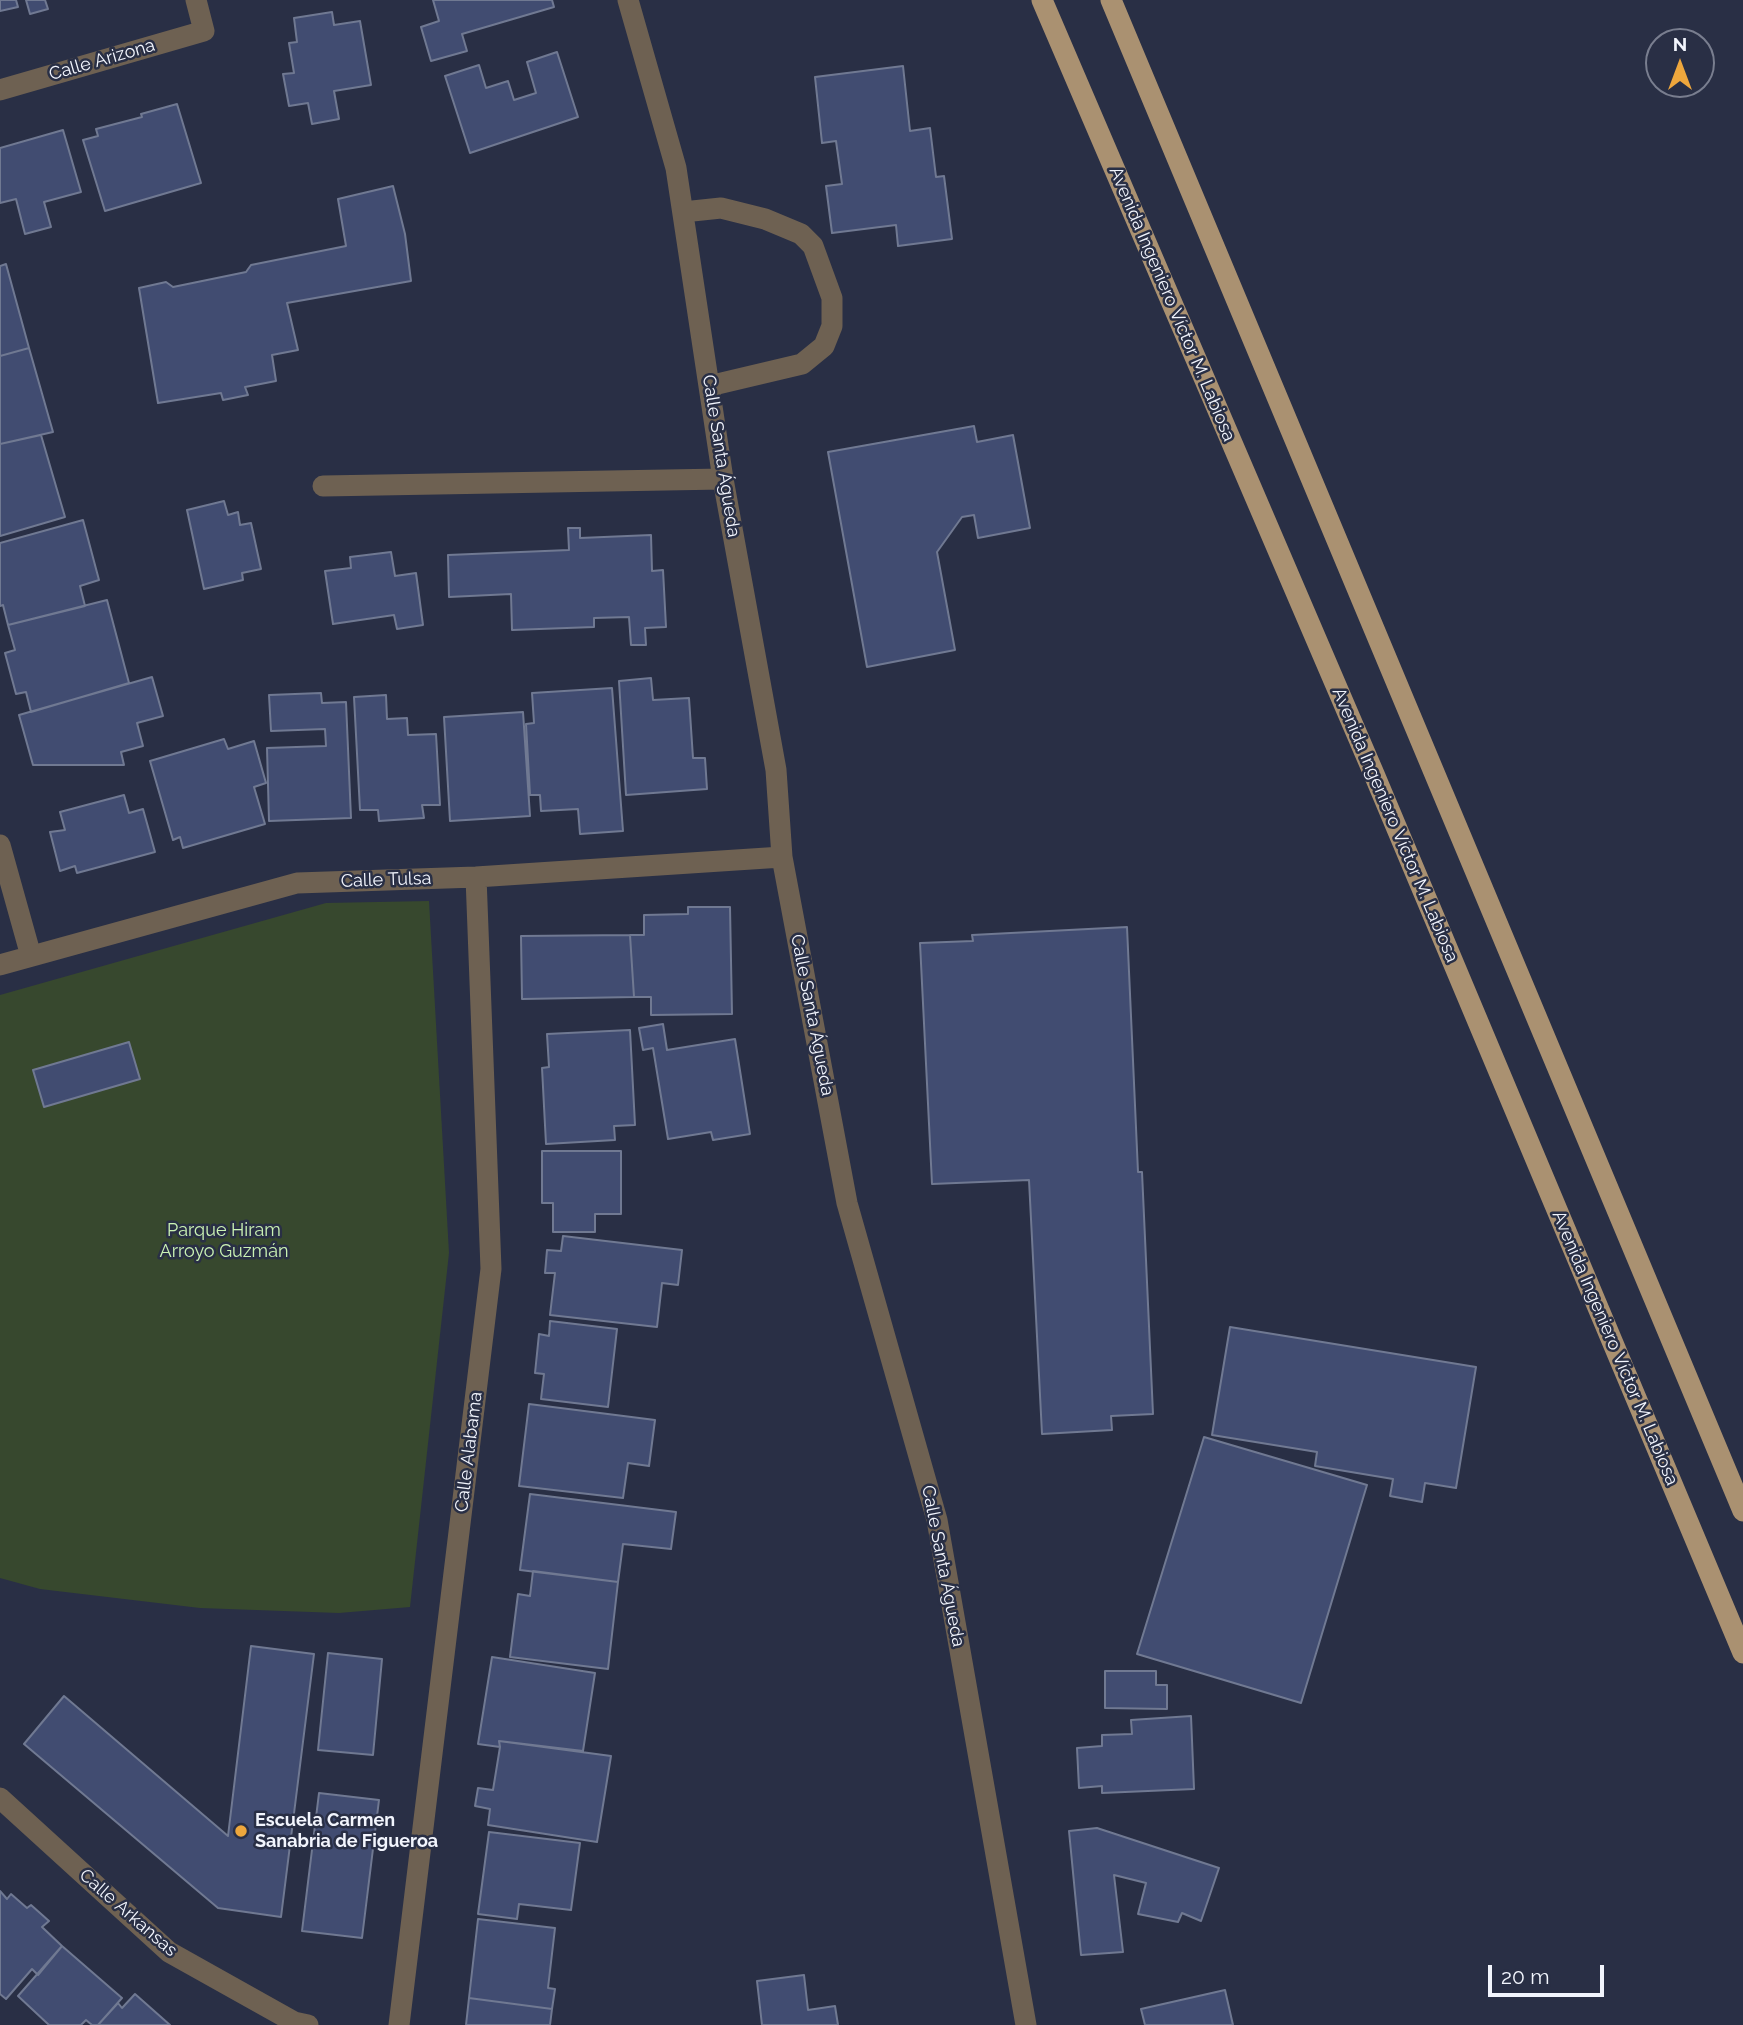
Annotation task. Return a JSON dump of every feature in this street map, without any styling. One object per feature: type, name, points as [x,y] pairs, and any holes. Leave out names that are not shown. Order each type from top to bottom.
[{"type":"main road","name":"Avenida Ingeniero Víctor M. Labiosa","points":[[1042,0],[1379,786],[1743,1653]]},
{"type":"main road","points":[[1111,0],[1743,1511]]},
{"type":"street","name":"Calle Arizona","points":[[0,90],[204,31],[196,0]]},
{"type":"street","name":"Calle Santa Águeda","points":[[628,0],[676,168],[723,479],[776,770],[782,857],[847,1203],[937,1520],[1026,2025]]},
{"type":"street","points":[[683,212],[721,208],[765,219],[801,234],[813,246],[832,298],[832,326],[824,346],[802,364],[709,386]]},
{"type":"street","points":[[323,486],[723,479]]},
{"type":"street","points":[[0,845],[31,956]]},
{"type":"street","name":"Calle Tulsa","points":[[0,965],[297,883],[476,877],[782,857]]},
{"type":"street","name":"Calle Alabama","points":[[399,2025],[491,1269],[476,877]]},
{"type":"street","name":"Calle Arkansas","points":[[0,1798],[169,1952],[294,2022],[308,2025]]},
{"type":"green space","name":"Parque Hiram Arroyo Guzmán","points":[[429,901],[449,1253],[410,1607],[339,1613],[200,1608],[40,1589],[0,1578],[0,995],[326,903]]},
{"type":"building","points":[[0,0],[16,0],[18,7],[0,11]]},
{"type":"building","points":[[26,0],[45,0],[48,9],[30,14]]},
{"type":"building","points":[[433,0],[552,0],[554,7],[462,34],[467,51],[431,61],[421,27],[439,21]]},
{"type":"building","points":[[332,12],[334,25],[360,21],[371,85],[334,91],[339,119],[312,124],[308,103],[289,106],[283,74],[294,73],[289,43],[297,42],[294,18]]},
{"type":"building","points":[[557,52],[578,117],[470,153],[445,76],[479,65],[486,88],[508,81],[514,100],[536,93],[527,62]]},
{"type":"building","points":[[903,66],[910,131],[930,128],[936,177],[944,176],[952,239],[898,246],[896,225],[832,233],[826,186],[842,184],[836,141],[822,143],[815,77]]},
{"type":"building","points":[[177,104],[201,183],[105,211],[83,140],[98,136],[96,129]]},
{"type":"building","points":[[63,130],[81,192],[44,202],[51,227],[25,234],[16,199],[0,203],[0,148]]},
{"type":"building","points":[[393,186],[405,234],[411,281],[287,303],[298,350],[272,355],[276,381],[245,387],[248,395],[223,400],[221,393],[158,403],[139,288],[166,282],[173,287],[246,272],[251,265],[346,246],[338,199]]},
{"type":"building","points":[[6,264],[29,348],[0,356],[0,266]]},
{"type":"building","points":[[29,348],[53,432],[0,444],[0,356]]},
{"type":"building","points":[[974,426],[977,442],[1013,435],[1030,528],[978,538],[974,515],[962,517],[937,552],[955,650],[867,667],[828,452]]},
{"type":"building","points":[[41,435],[65,517],[0,536],[0,444]]},
{"type":"building","points":[[224,501],[228,515],[238,512],[240,525],[251,523],[261,569],[242,573],[243,580],[204,589],[187,510]]},
{"type":"building","points":[[83,520],[99,580],[80,586],[85,606],[8,625],[3,605],[0,606],[0,543]]},
{"type":"building","points":[[568,528],[580,528],[580,538],[651,535],[652,571],[663,570],[666,627],[645,628],[646,645],[631,645],[629,617],[594,618],[594,627],[512,630],[511,594],[449,597],[448,555],[569,550]]},
{"type":"building","points":[[391,552],[395,576],[416,573],[423,625],[397,629],[394,615],[333,624],[325,571],[351,568],[350,557]]},
{"type":"building","points":[[107,600],[129,683],[31,712],[26,692],[16,694],[5,653],[15,650],[8,625]]},
{"type":"building","points":[[152,677],[163,716],[137,723],[143,746],[121,752],[124,765],[33,765],[19,715]]},
{"type":"building","points":[[651,678],[653,700],[689,698],[693,758],[705,758],[707,789],[626,795],[619,681]]},
{"type":"building","points":[[612,688],[623,831],[580,834],[578,809],[541,811],[540,795],[530,795],[526,724],[534,723],[532,693]]},
{"type":"building","points":[[321,693],[322,703],[346,702],[351,818],[269,821],[267,748],[326,746],[325,729],[271,731],[269,695]]},
{"type":"building","points":[[386,695],[387,719],[407,718],[408,735],[436,734],[440,805],[422,805],[424,818],[379,821],[378,810],[360,810],[354,697]]},
{"type":"building","points":[[523,712],[530,816],[450,821],[444,717]]},
{"type":"building","points":[[224,739],[228,749],[254,741],[266,783],[254,787],[265,824],[183,848],[180,837],[173,840],[150,761]]},
{"type":"building","points":[[124,795],[129,813],[143,809],[155,852],[77,873],[75,866],[60,871],[50,832],[65,830],[60,812]]},
{"type":"building","points":[[688,907],[730,907],[732,1014],[651,1015],[651,997],[634,997],[630,935],[644,935],[644,915],[688,914]]},
{"type":"building","points":[[1127,927],[1153,1414],[1111,1416],[1112,1430],[1042,1434],[1029,1180],[932,1184],[920,943],[973,941],[972,935]]},
{"type":"building","points":[[630,935],[634,997],[522,999],[521,936]]},
{"type":"building","points":[[663,1024],[667,1050],[735,1039],[750,1134],[713,1140],[711,1132],[668,1139],[653,1048],[643,1050],[639,1028]]},
{"type":"building","points":[[630,1030],[635,1125],[614,1126],[615,1140],[546,1144],[542,1068],[549,1067],[547,1034]]},
{"type":"building","points":[[129,1042],[140,1079],[44,1107],[33,1070]]},
{"type":"building","points":[[542,1151],[621,1151],[621,1214],[595,1214],[595,1232],[553,1232],[553,1203],[542,1203]]},
{"type":"building","points":[[563,1236],[682,1250],[678,1285],[662,1283],[657,1327],[550,1315],[555,1273],[545,1273],[547,1250],[561,1251]]},
{"type":"building","points":[[550,1321],[617,1329],[608,1407],[541,1399],[544,1374],[535,1373],[539,1334],[549,1336]]},
{"type":"building","points":[[1230,1327],[1476,1367],[1456,1488],[1425,1483],[1422,1502],[1390,1496],[1393,1479],[1315,1466],[1317,1452],[1212,1435]]},
{"type":"building","points":[[529,1404],[655,1420],[649,1466],[628,1463],[623,1498],[519,1486]]},
{"type":"building","points":[[1204,1437],[1367,1485],[1301,1703],[1137,1654]]},
{"type":"building","points":[[530,1494],[676,1512],[671,1549],[623,1544],[618,1582],[520,1570]]},
{"type":"building","points":[[533,1571],[618,1582],[608,1669],[510,1657],[518,1594],[530,1596]]},
{"type":"building","points":[[251,1646],[314,1654],[281,1917],[218,1908],[24,1744],[64,1696],[228,1836]]},
{"type":"building","points":[[328,1653],[382,1659],[373,1755],[318,1750]]},
{"type":"building","points":[[492,1657],[595,1673],[583,1751],[499,1741],[500,1747],[478,1744]]},
{"type":"building","points":[[1105,1671],[1156,1671],[1156,1685],[1167,1685],[1167,1709],[1105,1708]]},
{"type":"building","points":[[1191,1716],[1194,1789],[1102,1793],[1102,1786],[1079,1788],[1077,1748],[1102,1746],[1102,1735],[1132,1734],[1131,1720]]},
{"type":"building","points":[[499,1741],[611,1756],[597,1842],[488,1825],[490,1809],[475,1806],[478,1788],[493,1790]]},
{"type":"building","points":[[319,1793],[379,1800],[362,1938],[302,1931]]},
{"type":"building","points":[[1097,1828],[1219,1868],[1201,1921],[1182,1913],[1178,1922],[1138,1914],[1146,1883],[1114,1875],[1123,1952],[1081,1955],[1069,1831]]},
{"type":"building","points":[[489,1832],[580,1843],[571,1910],[519,1904],[517,1919],[478,1914]]},
{"type":"building","points":[[0,1891],[7,1899],[11,1894],[27,1908],[31,1905],[49,1921],[42,1927],[62,1946],[38,1975],[32,1969],[6,1999],[0,1994]]},
{"type":"building","points":[[478,1919],[555,1928],[548,1988],[555,1989],[552,2009],[469,1998]]},
{"type":"building","points":[[62,1946],[122,1998],[98,2025],[92,2025],[86,2020],[81,2025],[49,2025],[18,1996]]},
{"type":"building","points":[[804,1975],[808,2010],[835,2006],[838,2025],[762,2025],[757,1981]]},
{"type":"building","points":[[1225,1990],[1233,2025],[1145,2025],[1141,2009]]},
{"type":"building","points":[[135,1994],[170,2025],[98,2025],[118,2003],[122,2008]]},
{"type":"building","points":[[469,1998],[552,2009],[550,2025],[466,2025]]},
{"type":"place","name":"Escuela Carmen Sanabria de Figueroa","points":[[241,1831]]}]
